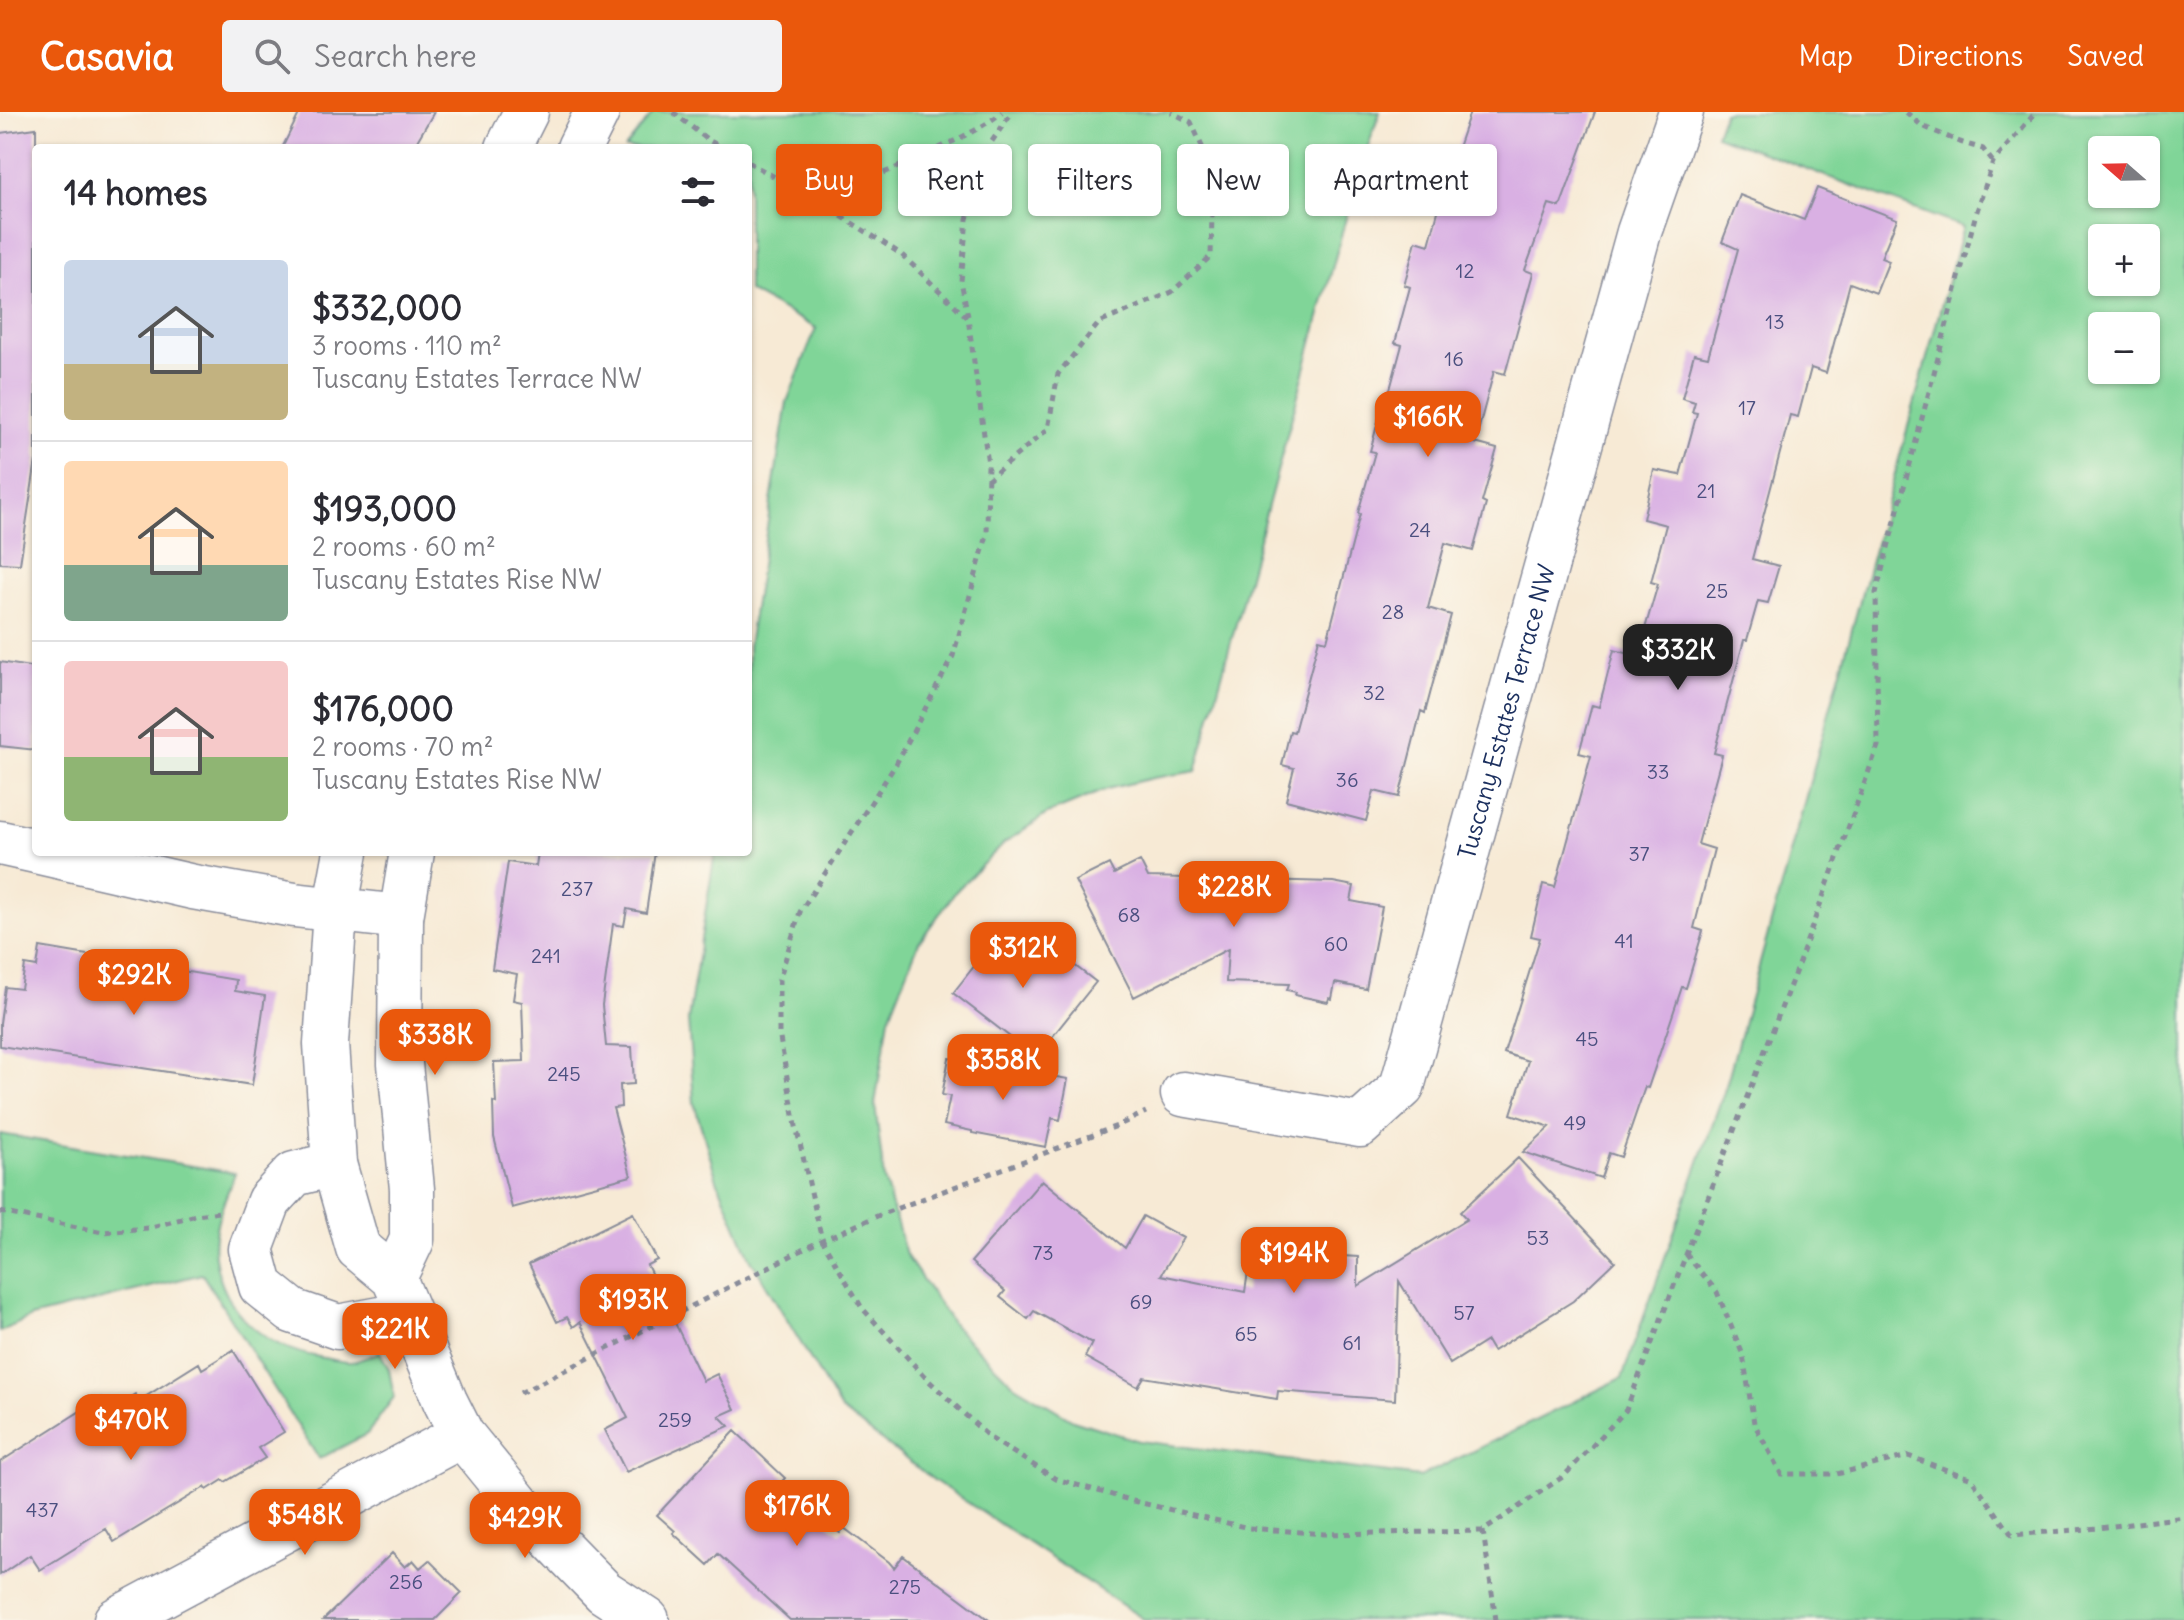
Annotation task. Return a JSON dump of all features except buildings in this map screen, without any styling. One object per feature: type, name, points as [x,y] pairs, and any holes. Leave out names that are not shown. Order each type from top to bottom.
[{"type":"street","points":[[510,144],[526,112]]},
{"type":"street","points":[[581,144],[597,112]]},
{"type":"street","name":"Tuscany Estates Terrace NW","points":[[1183,1094],[1360,1125],[1402,1087],[1639,232],[1681,112]]},
{"type":"street","points":[[0,843],[32,851]]},
{"type":"street","points":[[56,856],[193,887],[335,911],[401,917]]},
{"type":"street","points":[[345,856],[335,911],[326,1044],[334,1164],[358,1248],[401,1296],[462,1435],[519,1505],[604,1592],[647,1620]]},
{"type":"street","points":[[401,1296],[412,1240],[412,1189],[400,1064],[401,917],[411,856]]},
{"type":"street","points":[[334,1164],[294,1174],[269,1201],[251,1249],[261,1286],[292,1311],[338,1327],[401,1296]]},
{"type":"street","points":[[116,1620],[462,1435]]},
{"type":"path","points":[[673,112],[716,144]]},
{"type":"path","points":[[882,174],[990,122],[1002,112]]},
{"type":"path","points":[[1012,112],[988,147],[967,219],[961,281],[988,464],[987,535],[953,656],[896,764],[800,912],[779,980],[779,1033],[796,1126],[822,1240],[862,1308],[927,1379],[990,1438],[1056,1479],[1249,1528],[1325,1534],[1483,1531],[1564,1476],[1626,1410],[1801,957],[1878,746],[1876,593],[1975,217],[1993,162],[2036,112]]},
{"type":"path","points":[[987,480],[1048,429],[1058,374],[1099,323],[1172,292],[1211,256],[1213,171],[1191,122],[1171,112]]},
{"type":"path","points":[[1906,112],[1922,126],[1983,149],[1993,162]]},
{"type":"path","points":[[752,164],[776,178]]},
{"type":"path","points":[[841,216],[901,254],[968,318]]},
{"type":"path","points":[[520,1393],[822,1240],[882,1214],[1117,1126],[1183,1094]]},
{"type":"path","points":[[0,1212],[103,1232],[148,1228],[226,1210]]},
{"type":"path","points":[[1686,1253],[1717,1292],[1743,1355],[1754,1423],[1781,1474],[1837,1474],[1908,1456],[1972,1479],[2012,1535],[2184,1517]]},
{"type":"path","points":[[1483,1531],[1496,1620]]},
{"type":"green space","points":[[654,112],[1380,112],[1369,144],[1305,144],[1305,216],[1347,216],[1196,771],[1107,789],[1047,814],[1003,844],[957,890],[919,942],[889,1018],[875,1104],[884,1179],[906,1255],[954,1326],[1013,1384],[1073,1420],[1139,1441],[1420,1477],[1622,1378],[1726,1086],[1963,227],[1716,135],[1724,112],[2184,112],[2184,1620],[1145,1620],[935,1481],[841,1410],[750,1258],[717,1180],[694,1103],[688,1020],[714,856],[752,856],[752,621],[787,402],[816,328],[752,293],[752,144],[628,144]]},
{"type":"green space","points":[[0,1134],[235,1173],[220,1214],[214,1246],[227,1295],[250,1325],[264,1336],[299,1352],[350,1362],[380,1352],[389,1369],[394,1397],[367,1434],[319,1459],[202,1274],[31,1317],[0,1332]]}]
